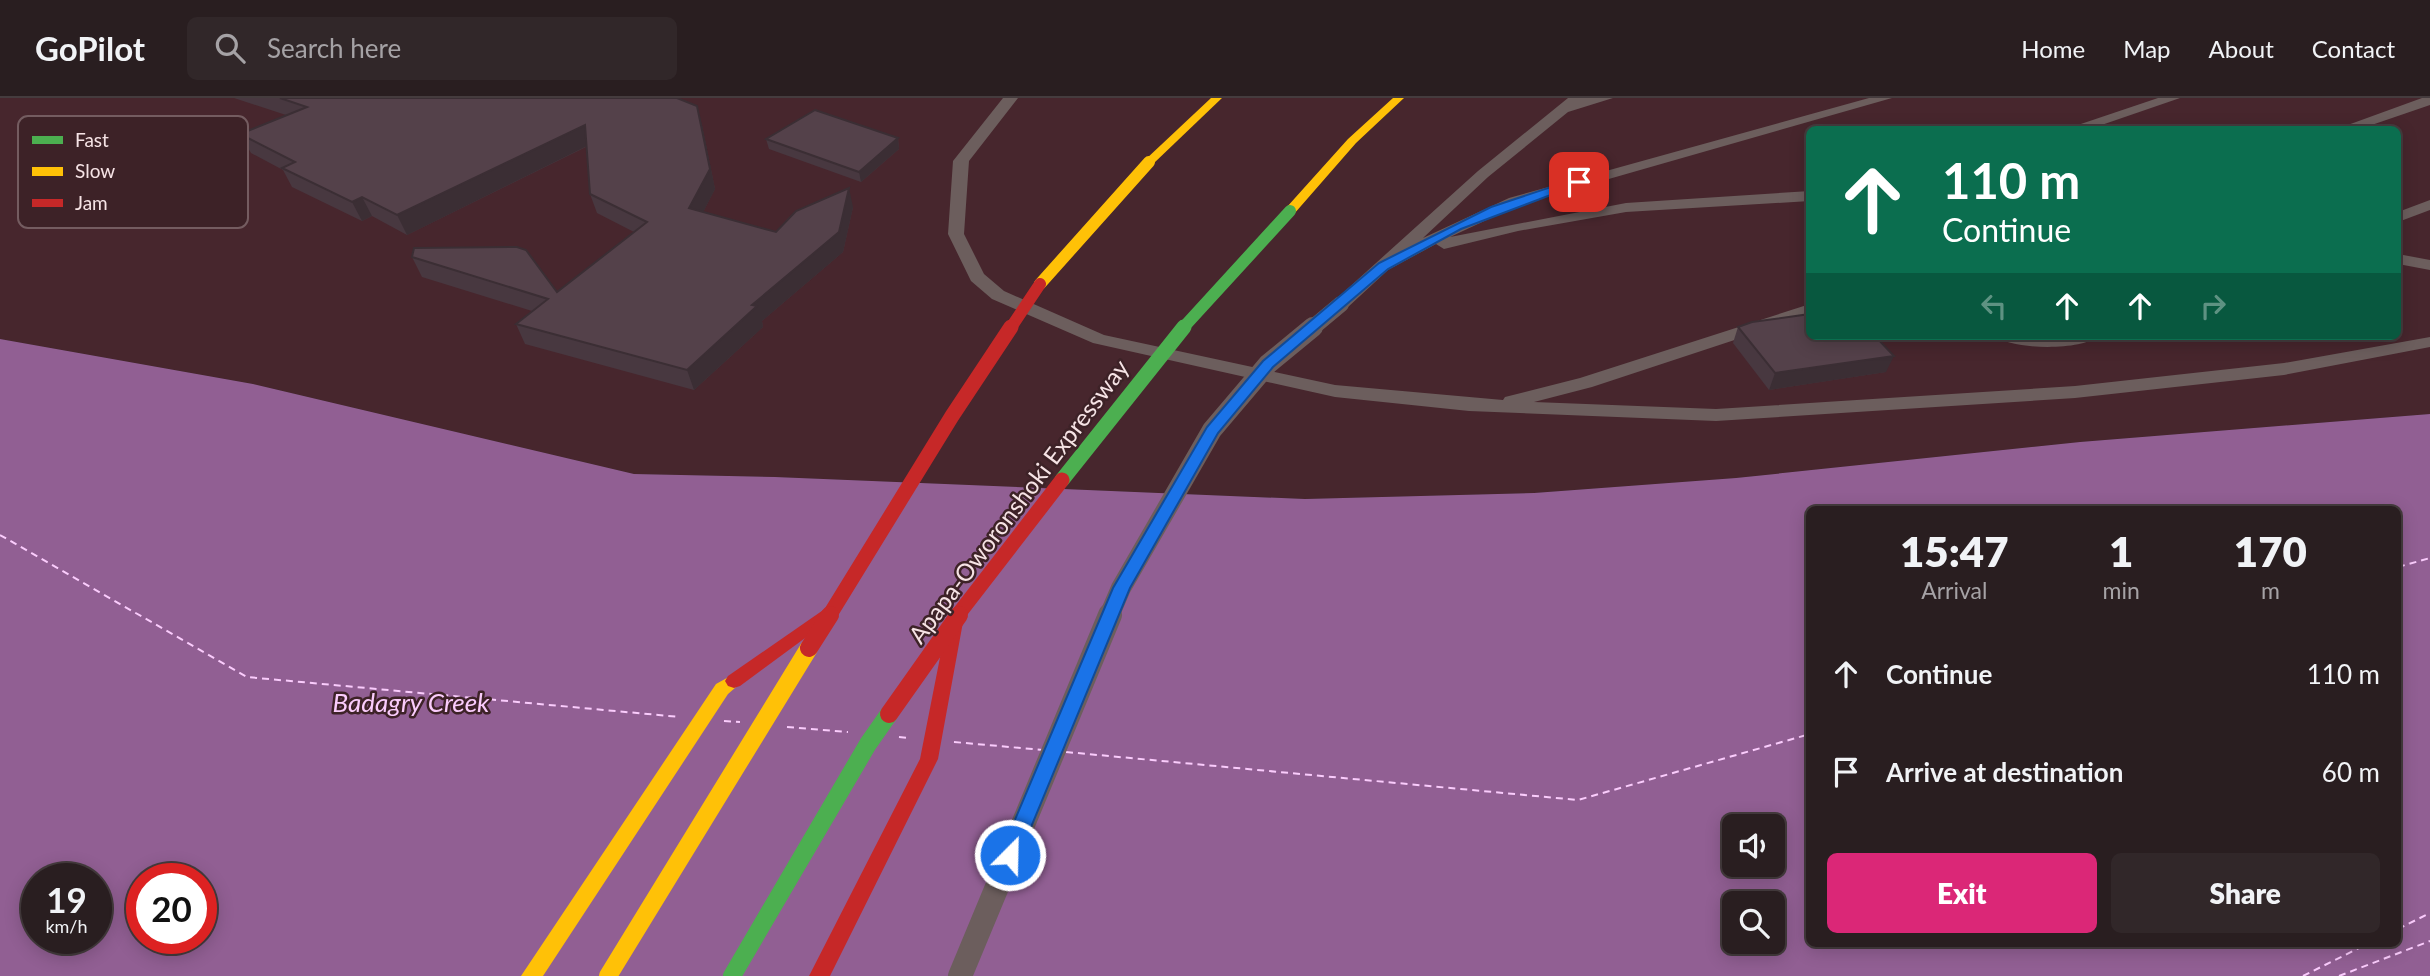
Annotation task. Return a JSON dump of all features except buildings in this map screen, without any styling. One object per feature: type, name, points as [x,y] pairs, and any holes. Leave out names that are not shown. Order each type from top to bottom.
[{"type":"highway","points":[[608,976],[833,609],[1036,289],[1149,162],[1217,98]]},
{"type":"highway","name":"Apapa-Oworonshoki Expressway","points":[[732,976],[868,744],[956,618],[1161,352],[1352,141],[1399,98]]},
{"type":"highway","points":[[531,976],[722,689],[833,609]]},
{"type":"highway","points":[[819,976],[929,759],[956,618]]},
{"type":"lane","points":[[1011,98],[981,132],[961,161],[956,234],[976,277],[998,295],[1099,339],[1335,391],[1469,405],[1716,415],[1900,406],[2075,392],[2284,369],[2430,342]]},
{"type":"lane","points":[[960,976],[1128,576],[1212,430],[1268,364],[1341,304],[1483,174],[1577,98]]},
{"type":"lane","points":[[1563,109],[1606,98]]},
{"type":"lane","points":[[1383,266],[1457,226],[1515,201],[1885,98]]},
{"type":"lane","points":[[2083,126],[2173,98]]},
{"type":"lane","points":[[2353,126],[2430,100]]},
{"type":"lane","points":[[1845,124],[1866,103]]},
{"type":"lane","points":[[1383,266],[1464,237],[1592,211],[1682,202],[1780,200],[1806,197]]},
{"type":"lane","points":[[2401,216],[2430,205]]},
{"type":"lane","points":[[2401,260],[2430,265]]},
{"type":"lane","points":[[1469,405],[1511,401],[1585,383],[1806,310]]},
{"type":"lane","points":[[2032,340],[2078,340]]},
{"type":"shaded area","points":[[0,98],[2430,98],[2430,414],[2080,442],[1736,478],[1534,493],[1305,499],[775,477],[634,474],[253,384],[0,339]]},
{"type":"water","name":"Badagry Creek","points":[[0,339],[253,384],[634,474],[775,477],[1305,499],[1534,493],[1736,478],[2080,442],[2430,414],[2430,976],[0,976]]},
{"type":"ferry route","points":[[0,535],[247,677],[680,717]]},
{"type":"ferry route","points":[[2401,566],[2430,558]]},
{"type":"ferry route","points":[[724,721],[740,722]]},
{"type":"ferry route","points":[[787,727],[848,732]]},
{"type":"ferry route","points":[[1066,752],[1578,800],[1806,735]]},
{"type":"ferry route","points":[[899,737],[910,738]]},
{"type":"ferry route","points":[[954,742],[1043,750]]},
{"type":"ferry route","points":[[2401,928],[2430,913]]},
{"type":"ferry route","points":[[2339,976],[2430,941]]},
{"type":"ferry route","points":[[2303,976],[2361,947]]},
{"type":"traffic: slow","points":[[1149,162],[1217,98]]},
{"type":"traffic: slow","points":[[1290,211],[1352,141],[1399,98]]},
{"type":"traffic: slow","points":[[1040,284],[1149,162]]},
{"type":"traffic: slow","points":[[608,976],[809,648]]},
{"type":"traffic: slow","points":[[531,976],[722,689],[734,681]]},
{"type":"traffic: jam","points":[[809,648],[952,416],[1040,284]]},
{"type":"traffic: jam","points":[[889,714],[956,618],[1062,480]]},
{"type":"traffic: jam","points":[[734,681],[829,612]]},
{"type":"traffic: jam","points":[[819,976],[929,759],[955,622]]},
{"type":"traffic: fast","points":[[1062,480],[1161,352],[1290,211]]},
{"type":"traffic: fast","points":[[732,976],[868,744],[889,714]]},
{"type":"route","points":[[1010,855],[1121,588],[1212,430],[1268,364],[1383,266],[1457,226],[1496,209],[1579,182]]}]
